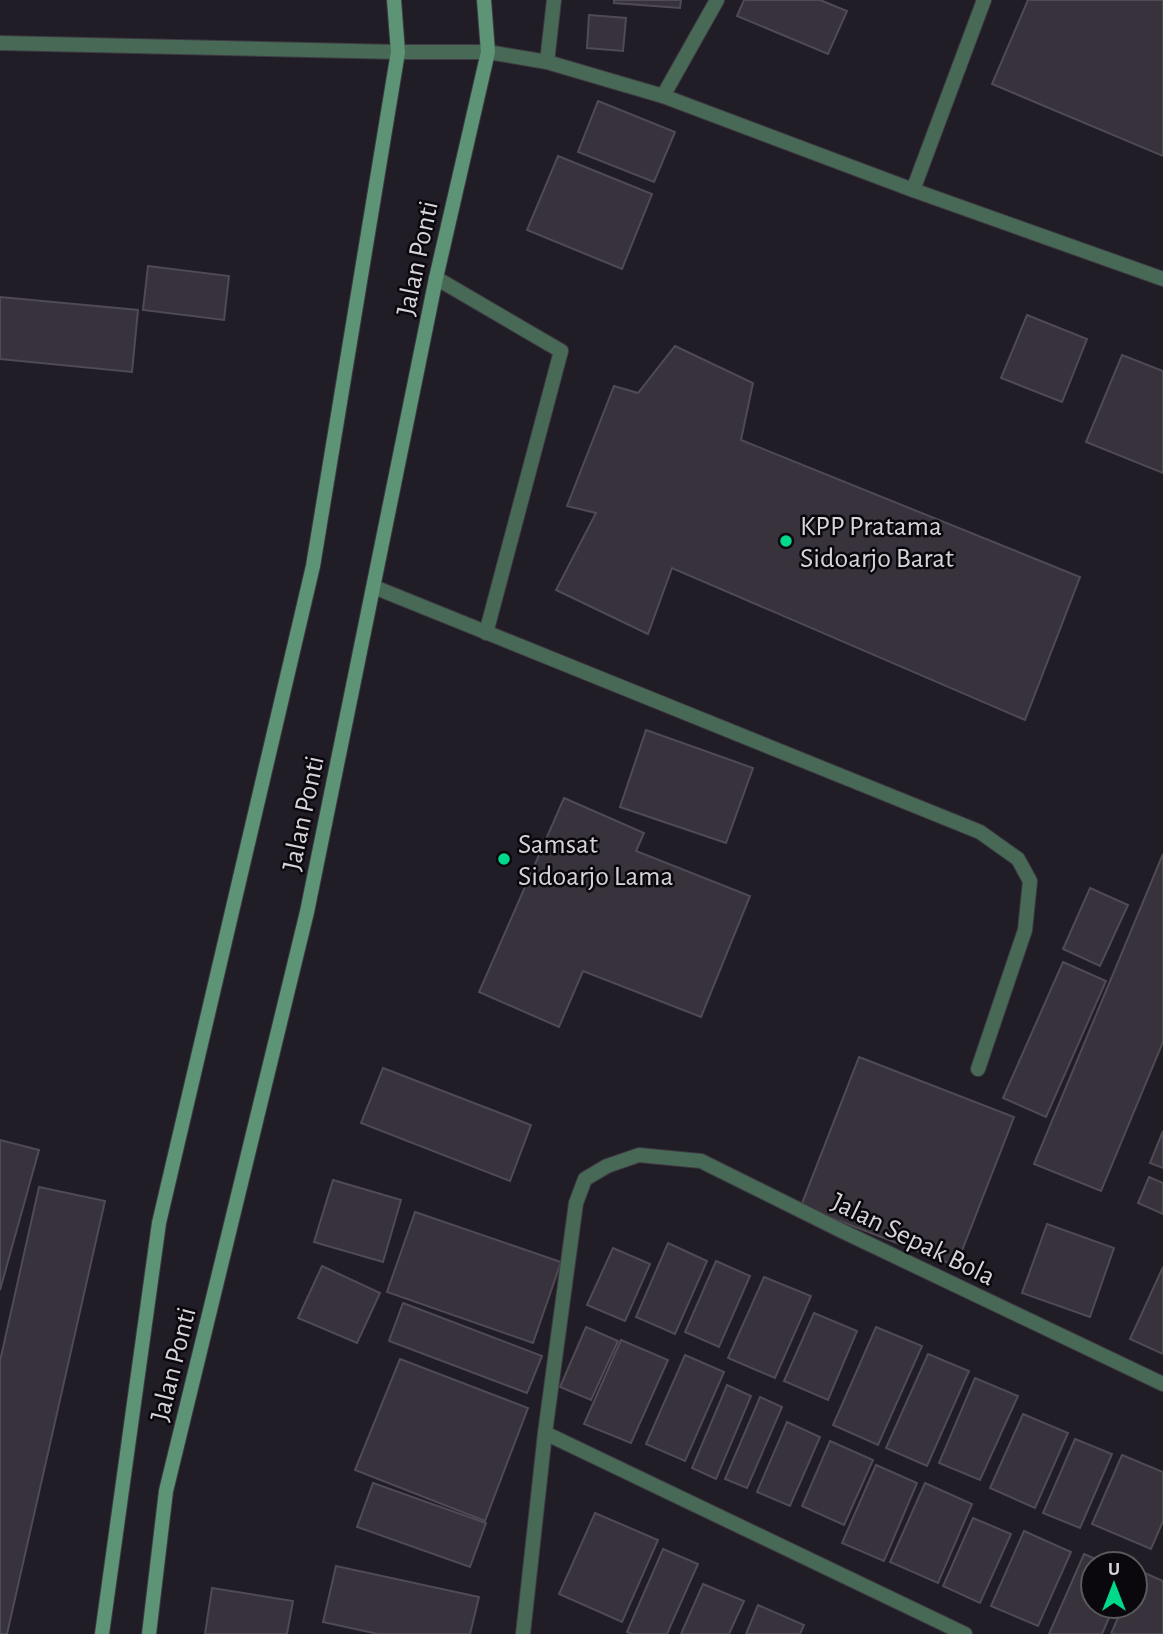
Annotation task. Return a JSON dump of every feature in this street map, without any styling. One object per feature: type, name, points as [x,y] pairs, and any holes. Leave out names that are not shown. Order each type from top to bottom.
[{"type":"main road","name":"Jalan Ponti","points":[[102,1634],[159,1223],[313,566],[398,52],[394,0]]},
{"type":"main road","name":"Jalan Ponti","points":[[149,1634],[166,1491],[307,912],[436,278],[488,51],[484,0]]},
{"type":"street","points":[[547,62],[554,0]]},
{"type":"street","points":[[663,96],[717,0]]},
{"type":"street","points":[[913,190],[984,0]]},
{"type":"street","points":[[0,43],[398,52],[488,51],[547,62],[663,96],[913,190],[1163,279]]},
{"type":"street","points":[[436,278],[561,351],[486,632]]},
{"type":"street","points":[[374,587],[980,832],[1018,859],[1030,881],[1025,930],[978,1069]]},
{"type":"street","name":"Jalan Sepak Bola","points":[[545,1433],[576,1203],[585,1179],[607,1166],[639,1155],[701,1161],[1163,1384]]},
{"type":"street","points":[[523,1634],[545,1433],[965,1634]]},
{"type":"building","points":[[614,0],[681,0],[680,8],[614,3]]},
{"type":"building","points":[[744,0],[820,0],[847,11],[828,54],[737,16]]},
{"type":"building","points":[[1028,0],[1163,0],[1163,156],[992,84]]},
{"type":"building","points":[[589,15],[626,18],[623,51],[587,48]]},
{"type":"building","points":[[598,101],[675,132],[654,182],[578,152]]},
{"type":"building","points":[[558,156],[652,194],[622,269],[527,230]]},
{"type":"building","points":[[148,266],[229,276],[224,320],[143,310]]},
{"type":"building","points":[[0,297],[138,310],[132,372],[0,359]]},
{"type":"building","points":[[1027,315],[1087,339],[1062,402],[1001,378]]},
{"type":"building","name":"KPP Pratama Sidoarjo Barat","points":[[675,346],[753,383],[741,440],[1080,577],[1025,720],[672,568],[648,634],[556,590],[596,513],[567,506],[614,386],[638,393]]},
{"type":"building","points":[[1122,355],[1163,371],[1163,473],[1086,442]]},
{"type":"building","points":[[646,730],[753,768],[726,843],[620,807]]},
{"type":"building","points":[[564,798],[644,833],[636,851],[750,896],[701,1017],[583,971],[559,1027],[479,992]]},
{"type":"building","points":[[1163,854],[1163,1042],[1101,1191],[1034,1164]]},
{"type":"building","points":[[1090,888],[1128,905],[1100,966],[1063,949]]},
{"type":"building","points":[[1063,962],[1106,981],[1046,1117],[1003,1098]]},
{"type":"building","points":[[859,1057],[1014,1117],[956,1266],[801,1206]]},
{"type":"building","points":[[383,1068],[531,1125],[510,1181],[361,1123]]},
{"type":"building","points":[[1163,1131],[1163,1168],[1150,1163]]},
{"type":"building","points":[[0,1140],[39,1150],[0,1290]]},
{"type":"building","points":[[1149,1177],[1163,1183],[1163,1214],[1138,1203]]},
{"type":"building","points":[[333,1180],[401,1200],[383,1262],[314,1242]]},
{"type":"building","points":[[39,1187],[105,1201],[7,1634],[0,1634],[0,1361]]},
{"type":"building","points":[[415,1212],[561,1262],[533,1343],[387,1292]]},
{"type":"building","points":[[1047,1224],[1114,1248],[1090,1317],[1022,1293]]},
{"type":"building","points":[[668,1243],[707,1261],[675,1334],[636,1317]]},
{"type":"building","points":[[613,1248],[650,1264],[625,1321],[587,1305]]},
{"type":"building","points":[[716,1261],[750,1276],[719,1347],[685,1332]]},
{"type":"building","points":[[322,1266],[380,1293],[357,1343],[298,1318]]},
{"type":"building","points":[[1163,1267],[1163,1354],[1130,1339]]},
{"type":"building","points":[[764,1277],[811,1296],[775,1378],[728,1358]]},
{"type":"building","points":[[403,1303],[542,1356],[527,1393],[389,1341]]},
{"type":"building","points":[[814,1313],[857,1331],[828,1400],[784,1381]]},
{"type":"building","points":[[586,1327],[618,1341],[591,1400],[560,1387]]},
{"type":"building","points":[[876,1327],[922,1346],[878,1445],[833,1425]]},
{"type":"building","points":[[621,1340],[668,1360],[631,1443],[584,1424]]},
{"type":"building","points":[[928,1354],[969,1371],[927,1466],[886,1448]]},
{"type":"building","points":[[685,1355],[724,1372],[685,1461],[646,1444]]},
{"type":"building","points":[[400,1359],[528,1408],[485,1521],[355,1470]]},
{"type":"building","points":[[975,1378],[1018,1396],[980,1480],[939,1463]]},
{"type":"building","points":[[727,1385],[751,1396],[716,1479],[692,1468]]},
{"type":"building","points":[[760,1397],[782,1407],[747,1488],[725,1479]]},
{"type":"building","points":[[1023,1414],[1068,1433],[1035,1508],[990,1488]]},
{"type":"building","points":[[787,1422],[820,1437],[790,1506],[757,1492]]},
{"type":"building","points":[[1075,1439],[1112,1454],[1080,1528],[1043,1513]]},
{"type":"building","points":[[830,1441],[873,1460],[844,1525],[802,1506]]},
{"type":"building","points":[[1122,1455],[1163,1472],[1163,1521],[1151,1549],[1092,1524]]},
{"type":"building","points":[[876,1465],[917,1483],[884,1561],[842,1543]]},
{"type":"building","points":[[373,1483],[486,1523],[470,1567],[357,1527]]},
{"type":"building","points":[[925,1483],[972,1504],[938,1583],[890,1562]]},
{"type":"building","points":[[595,1513],[658,1540],[622,1622],[559,1594]]},
{"type":"building","points":[[973,1518],[1011,1534],[980,1603],[943,1586]]},
{"type":"building","points":[[1024,1531],[1071,1552],[1038,1626],[991,1606]]},
{"type":"building","points":[[663,1549],[698,1564],[667,1634],[632,1634],[627,1632]]},
{"type":"building","points":[[1079,1565],[1079,1620],[1108,1620],[1102,1634],[1049,1634]]},
{"type":"building","points":[[336,1566],[479,1597],[470,1634],[378,1634],[323,1622]]},
{"type":"building","points":[[1149,1575],[1163,1581],[1163,1634],[1111,1634],[1117,1620],[1149,1620]]},
{"type":"building","points":[[703,1584],[744,1601],[729,1634],[681,1634]]},
{"type":"building","points":[[212,1588],[293,1601],[287,1634],[205,1634]]},
{"type":"building","points":[[758,1605],[804,1625],[800,1634],[746,1634]]},
{"type":"place","name":"KPP Pratama Sidoarjo Barat","points":[[786,541]]},
{"type":"place","name":"Samsat Sidoarjo Lama","points":[[504,859]]}]
